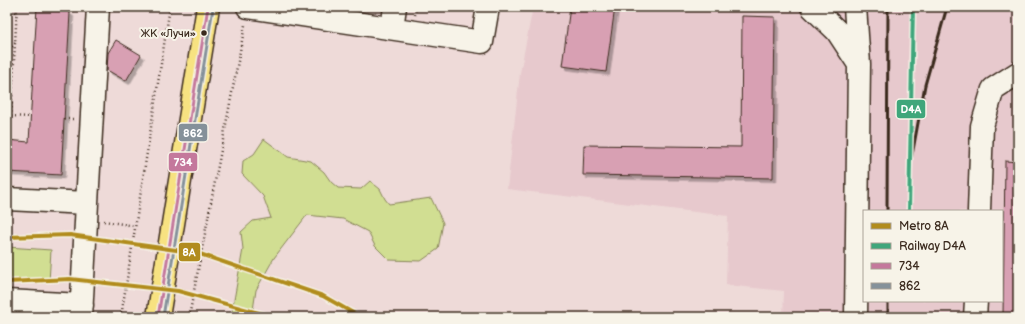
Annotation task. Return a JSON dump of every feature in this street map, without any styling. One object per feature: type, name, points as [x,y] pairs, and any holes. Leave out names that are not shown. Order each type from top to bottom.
[{"type":"main road","points":[[158,317],[208,7]]},
{"type":"lane","points":[[7,301],[81,311],[93,212],[98,7]]},
{"type":"lane","points":[[246,14],[393,17],[482,42],[488,7]]},
{"type":"lane","points":[[812,7],[837,31],[859,64]]},
{"type":"lane","points":[[855,7],[859,64],[856,317]]},
{"type":"lane","points":[[979,210],[982,126],[993,89],[1018,73]]},
{"type":"lane","points":[[7,199],[93,212]]},
{"type":"lane","points":[[975,317],[976,302]]},
{"type":"path","points":[[11,116],[17,7]]},
{"type":"path","points":[[121,317],[170,7]]},
{"type":"path","points":[[7,13],[17,13]]},
{"type":"path","points":[[189,317],[246,14]]},
{"type":"path","points":[[7,53],[8,49],[15,42]]},
{"type":"path","points":[[7,115],[31,117]]},
{"type":"path","points":[[93,212],[135,226]]},
{"type":"shaded area","points":[[533,7],[1018,7],[1018,317],[783,317],[784,291],[726,285],[728,216],[507,189],[520,73]]},
{"type":"green space","points":[[264,139],[288,157],[311,161],[324,172],[331,182],[338,188],[361,189],[370,181],[380,189],[389,204],[431,198],[443,223],[438,249],[421,261],[389,260],[375,246],[368,232],[343,219],[307,215],[274,258],[256,290],[252,317],[231,317],[243,249],[241,232],[253,221],[271,218],[263,196],[242,174],[243,161],[254,154]]},
{"type":"green space","points":[[7,247],[51,250],[49,282],[7,279]]},
{"type":"building","points":[[37,7],[60,7],[70,13],[61,175],[7,172],[7,140],[29,142]]},
{"type":"building","points":[[570,7],[615,7],[606,72],[562,66]]},
{"type":"building","points":[[742,16],[775,17],[773,178],[583,175],[584,145],[741,147]]},
{"type":"building","points":[[116,40],[141,55],[126,81],[107,70],[108,53]]},
{"type":"building","points":[[1005,161],[1018,162],[1018,317],[1003,317]]},
{"type":"railway","points":[[887,210],[888,7]]},
{"type":"railway","points":[[911,161],[925,85],[947,7]]},
{"type":"railway","points":[[888,302],[888,317]]},
{"type":"metro line","name":"8А","points":[[7,237],[70,235],[197,253],[323,296],[360,317]]},
{"type":"metro line","name":"8А","points":[[7,282],[70,279],[178,291],[274,317]]},
{"type":"rail line","name":"D4А","points":[[909,210],[913,7]]},
{"type":"transit line","name":"734","points":[[158,317],[208,7]]},
{"type":"transit line","name":"862","points":[[163,317],[213,8]]},
{"type":"place","name":"ЖК «Лучи»","points":[[204,33]]}]
